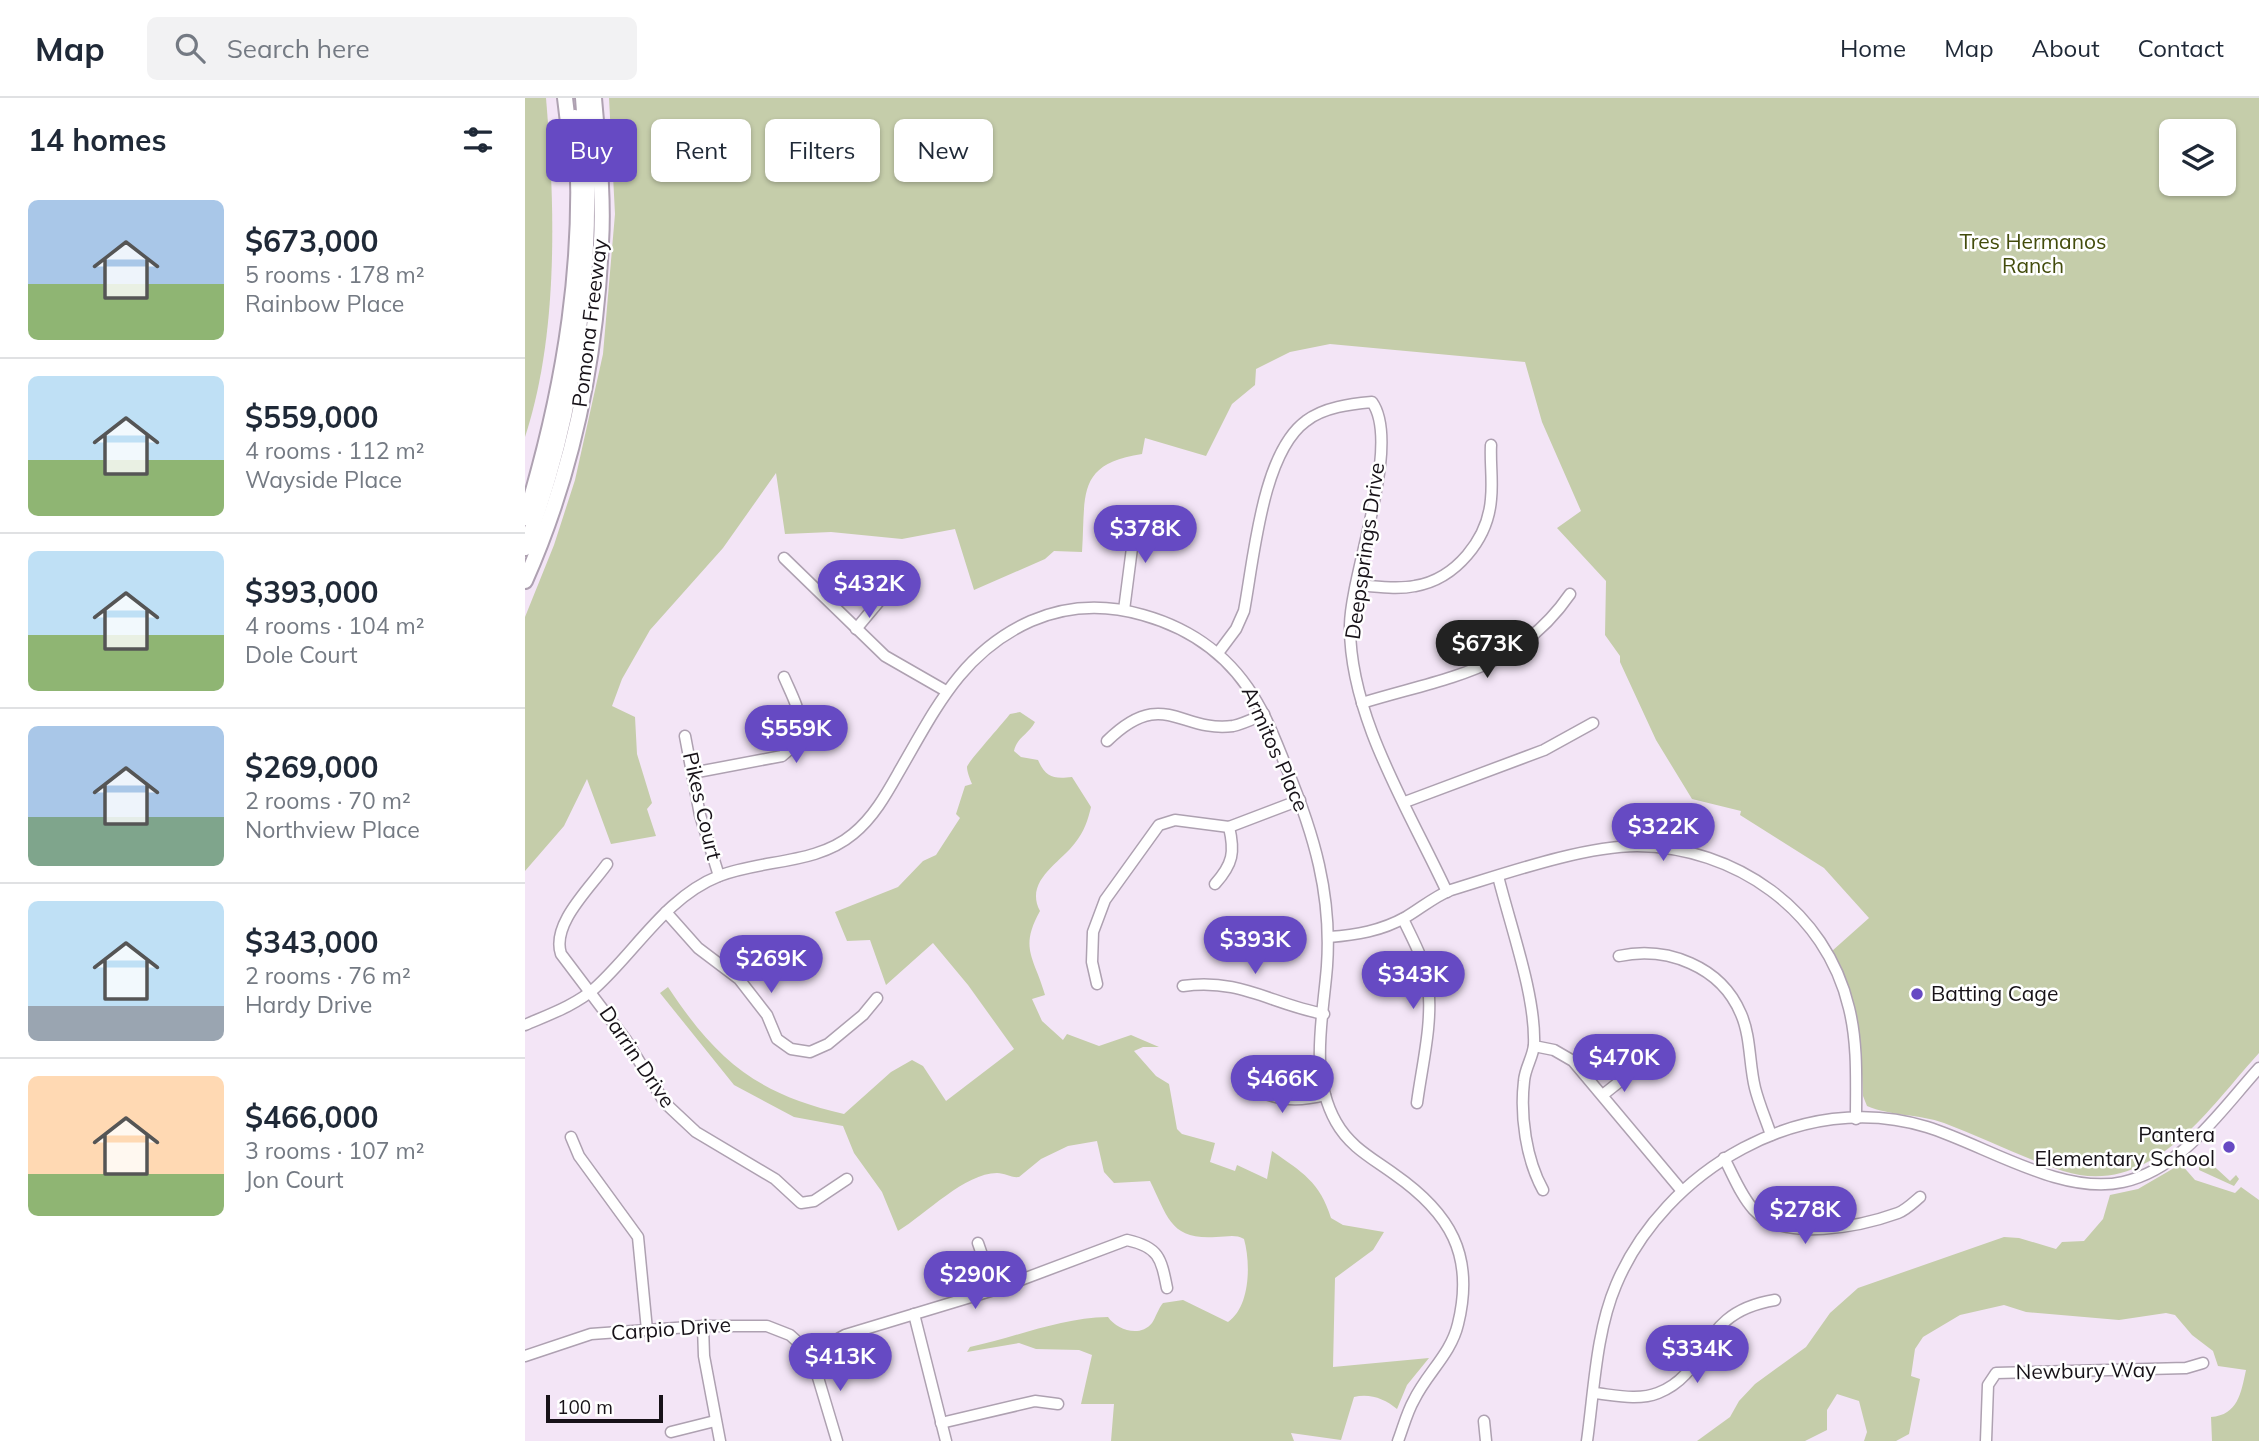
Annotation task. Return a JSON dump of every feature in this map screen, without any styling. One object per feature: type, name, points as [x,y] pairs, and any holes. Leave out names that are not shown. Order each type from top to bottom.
[{"type":"highway","name":"Pomona Freeway","points":[[525,488],[549,394],[568,264],[571,194],[565,98]]},
{"type":"highway","points":[[525,518],[558,398],[574,291],[578,174],[574,98]]},
{"type":"highway","points":[[525,548],[553,465],[577,361],[583,316],[589,195],[583,98]]},
{"type":"highway","name":"Pomona Freeway","points":[[525,581],[564,474],[586,386],[601,241],[594,98]]},
{"type":"street","name":"Deepsprings Drive","points":[[1218,653],[1236,629],[1244,611],[1271,474],[1284,442],[1307,419],[1345,405],[1372,402],[1381,415],[1377,492],[1350,621],[1351,656],[1362,703],[1378,749],[1447,892]]},
{"type":"street","points":[[1356,585],[1397,588],[1417,586],[1443,575],[1466,556],[1486,522],[1491,500],[1491,445]]},
{"type":"street","points":[[1124,610],[1136,517]]},
{"type":"street","points":[[784,558],[885,656],[946,691]]},
{"type":"street","points":[[856,629],[881,599],[887,585]]},
{"type":"street","points":[[1362,703],[1491,663],[1515,651],[1552,621],[1570,594]]},
{"type":"street","name":"Armitos Place","points":[[525,1025],[592,991],[666,912],[719,876],[813,854],[851,836],[880,806],[946,691],[980,652],[1009,631],[1042,617],[1082,606],[1124,610],[1173,623],[1218,653],[1245,680],[1264,714],[1300,800],[1322,870],[1329,937],[1319,1056],[1325,1095],[1335,1121],[1349,1141],[1367,1157],[1427,1197],[1440,1212],[1454,1239],[1462,1263],[1463,1294],[1458,1328],[1440,1363],[1414,1398],[1398,1441]]},
{"type":"street","points":[[692,773],[782,756],[793,747],[799,735],[801,715],[784,677]]},
{"type":"street","points":[[1107,741],[1126,722],[1151,714],[1174,714],[1207,723],[1234,726],[1264,714]]},
{"type":"street","points":[[1405,802],[1523,759],[1593,723]]},
{"type":"street","name":"Pikes Court","points":[[685,736],[700,815],[719,876]]},
{"type":"street","points":[[1097,984],[1092,962],[1093,932],[1105,900],[1159,825],[1175,820],[1229,827],[1300,800]]},
{"type":"street","points":[[1215,884],[1227,871],[1235,851],[1229,827]]},
{"type":"street","points":[[1329,937],[1367,934],[1403,919],[1447,892],[1585,853],[1636,846],[1693,852],[1721,861],[1775,892],[1812,929],[1841,983],[1854,1038],[1856,1119]]},
{"type":"street","name":"Darrin Drive","points":[[607,864],[562,928],[557,942],[561,954],[592,991],[665,1104],[696,1132],[775,1179],[801,1203],[814,1201],[847,1179]]},
{"type":"street","points":[[1498,876],[1530,1009],[1534,1046],[1524,1078],[1523,1111],[1537,1178],[1543,1190]]},
{"type":"street","points":[[666,912],[698,948],[740,979],[767,1015],[777,1038],[792,1049],[810,1052],[828,1044],[863,1015],[877,998]]},
{"type":"street","points":[[1403,919],[1421,958],[1428,985],[1428,1018],[1417,1103]]},
{"type":"street","points":[[1619,956],[1642,951],[1686,960],[1707,972],[1726,990],[1740,1012],[1755,1090],[1771,1135]]},
{"type":"street","points":[[1183,986],[1233,985],[1292,1008],[1324,1014]]},
{"type":"street","points":[[1534,1046],[1554,1050],[1573,1060],[1682,1191]]},
{"type":"street","points":[[1604,1094],[1653,1055]]},
{"type":"street","points":[[1587,1441],[1605,1320],[1614,1288],[1647,1228],[1682,1191],[1724,1158],[1771,1135],[1817,1122],[1887,1119],[1925,1126],[2064,1180],[2098,1184],[2121,1183],[2146,1174],[2181,1153],[2259,1069]]},
{"type":"street","points":[[1246,1085],[1280,1100],[1299,1102],[1325,1095]]},
{"type":"street","points":[[571,1137],[579,1156],[638,1237],[647,1330]]},
{"type":"street","points":[[1724,1158],[1754,1211],[1770,1222],[1787,1228],[1818,1230],[1900,1213],[1920,1198]]},
{"type":"street","points":[[837,1441],[811,1354],[845,1335],[994,1290],[1127,1240],[1143,1243],[1154,1251],[1161,1260],[1167,1288]]},
{"type":"street","points":[[978,1243],[994,1290]]},
{"type":"street","points":[[1594,1393],[1630,1397],[1657,1394],[1689,1371],[1712,1332],[1729,1316],[1754,1303],[1775,1300]]},
{"type":"street","points":[[914,1314],[946,1441]]},
{"type":"street","points":[[703,1326],[703,1356],[720,1441]]},
{"type":"street","name":"Carpio Drive","points":[[525,1356],[591,1334],[703,1326],[767,1326],[790,1335],[811,1354]]},
{"type":"street","name":"Newbury Way","points":[[1986,1441],[1988,1385],[1996,1373],[2186,1368],[2203,1363]]},
{"type":"street","points":[[941,1423],[1035,1401],[1058,1404]]},
{"type":"street","points":[[671,1432],[715,1421]]},
{"type":"street","points":[[1484,1422],[1486,1441]]},
{"type":"green space","points":[[525,98],[546,98],[546,182],[551,182],[552,269],[544,355],[525,437]]},
{"type":"green space","name":"Tres Hermanos Ranch","points":[[609,98],[2259,98],[2259,1053],[2198,1122],[2175,1143],[2150,1161],[2124,1172],[2095,1176],[2048,1166],[1944,1123],[1867,1106],[1863,1096],[1857,1021],[1848,986],[1832,951],[1869,918],[1824,868],[1740,815],[1741,811],[1692,799],[1656,740],[1620,662],[1620,656],[1605,635],[1606,581],[1557,528],[1581,511],[1542,422],[1525,362],[1330,344],[1290,352],[1256,369],[1255,385],[1232,404],[1206,456],[1145,438],[1142,454],[1120,459],[1105,466],[1095,475],[1088,486],[1085,499],[1082,552],[1054,551],[1045,559],[974,590],[955,529],[902,539],[831,532],[785,534],[776,473],[723,548],[650,630],[622,679],[612,706],[635,717],[637,754],[652,803],[647,809],[656,836],[611,844],[587,779],[564,826],[525,871],[525,617],[554,545],[575,480],[603,354],[615,214],[613,182],[637,182],[637,119],[610,119]]},
{"type":"green space","points":[[1020,712],[1035,722],[1014,751],[1021,757],[1038,760],[1044,771],[1051,776],[1072,777],[1091,807],[1078,839],[1046,873],[1037,891],[1036,900],[1040,911],[1029,944],[1045,995],[1032,999],[1042,1021],[1063,1040],[1067,1034],[1099,1046],[1131,1035],[1159,1047],[1143,1047],[1134,1051],[1156,1076],[1169,1084],[1177,1129],[1182,1134],[1215,1143],[1210,1162],[1235,1171],[1237,1165],[1267,1179],[1272,1151],[1309,1179],[1321,1195],[1331,1218],[1343,1225],[1384,1232],[1373,1250],[1335,1278],[1333,1367],[1429,1358],[1407,1385],[1397,1409],[1377,1398],[1354,1397],[1341,1440],[1291,1433],[1294,1441],[1111,1441],[1114,1404],[1081,1404],[1092,1355],[1079,1350],[1036,1349],[1019,1343],[967,1352],[970,1347],[1055,1324],[1090,1318],[1108,1317],[1123,1329],[1141,1330],[1152,1323],[1163,1303],[1183,1300],[1228,1322],[1241,1306],[1245,1296],[1248,1260],[1244,1239],[1234,1236],[1201,1237],[1180,1230],[1167,1215],[1150,1181],[1114,1183],[1104,1172],[1097,1141],[1068,1146],[1041,1159],[1019,1177],[997,1173],[972,1180],[898,1231],[882,1192],[854,1153],[843,1126],[794,1117],[734,1085],[660,993],[668,987],[686,1013],[722,1054],[763,1085],[813,1106],[844,1114],[891,1072],[912,1060],[923,1066],[946,1101],[1014,1049],[968,985],[933,943],[886,985],[870,940],[847,941],[835,912],[898,887],[923,861],[936,855],[960,818],[956,814],[965,786],[972,784],[967,767],[1010,714]]},
{"type":"green space","points":[[2204,1157],[2230,1181],[2236,1175],[2239,1179],[2234,1186],[2199,1170],[2199,1163]]},
{"type":"green space","points":[[2181,1164],[2195,1180],[2235,1193],[2241,1187],[2259,1200],[2259,1441],[2212,1441],[2211,1417],[2233,1407],[2240,1394],[2246,1370],[2218,1366],[2213,1351],[2192,1335],[2175,1315],[2166,1313],[2119,1320],[2026,1312],[2004,1305],[1960,1315],[1923,1337],[1915,1349],[1911,1376],[1920,1379],[1909,1434],[1896,1441],[1864,1441],[1867,1432],[1859,1401],[1837,1394],[1827,1410],[1827,1430],[1805,1441],[1697,1441],[1730,1417],[1739,1401],[1755,1384],[1806,1347],[1830,1313],[1858,1288],[2004,1237],[2019,1238],[2056,1249],[2062,1242],[2084,1241],[2103,1219],[2110,1195],[2138,1189]]},
{"type":"place","name":"Batting Cage","points":[[1917,994]]},
{"type":"place","name":"Pantera Elementary School","points":[[2229,1147]]}]
